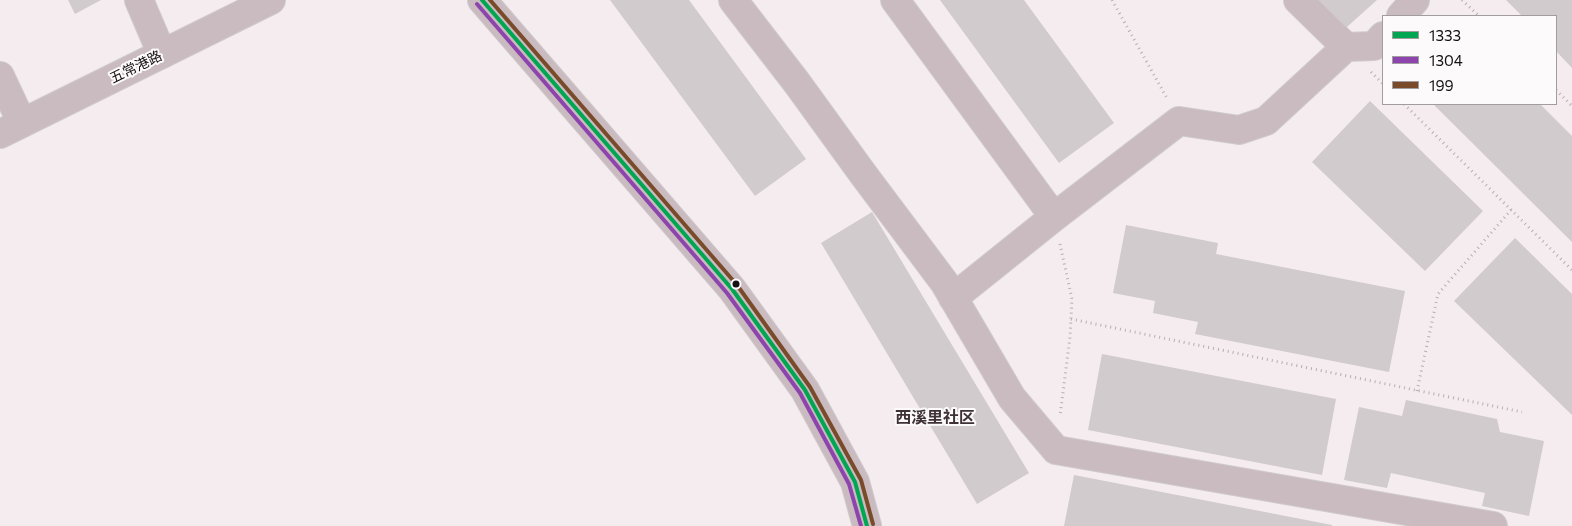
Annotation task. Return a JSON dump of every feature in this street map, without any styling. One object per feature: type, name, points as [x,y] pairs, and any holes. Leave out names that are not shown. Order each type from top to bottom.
[{"type":"street","points":[[139,0],[162,54]]},
{"type":"street","name":"五常港路","points":[[11,129],[271,0]]},
{"type":"street","points":[[482,0],[738,297],[806,390],[855,482],[867,526]]},
{"type":"street","points":[[733,0],[797,83],[944,282],[1012,398],[1056,450],[1493,526]]},
{"type":"street","points":[[895,0],[1054,217]]},
{"type":"street","points":[[1298,0],[1346,47]]},
{"type":"street","points":[[1401,15],[1415,0]]},
{"type":"street","points":[[953,298],[1179,121],[1239,130],[1266,121],[1346,47],[1374,46],[1382,37]]},
{"type":"street","points":[[0,76],[11,129]]},
{"type":"path","points":[[1112,0],[1179,121]]},
{"type":"path","points":[[1462,0],[1478,15]]},
{"type":"path","points":[[1557,91],[1572,106]]},
{"type":"path","points":[[1405,105],[1572,270]]},
{"type":"path","points":[[1417,391],[1438,294],[1511,210]]},
{"type":"path","points":[[1054,217],[1072,299],[1056,450]]},
{"type":"path","points":[[1071,319],[1522,412]]},
{"type":"building","points":[[68,0],[101,0],[75,14]]},
{"type":"building","points":[[610,0],[689,0],[806,159],[755,196]]},
{"type":"building","points":[[940,0],[1024,0],[1114,123],[1059,163]]},
{"type":"building","points":[[1306,0],[1377,0],[1338,35]]},
{"type":"building","points":[[1506,0],[1572,0],[1572,68],[1557,52],[1557,15],[1521,15]]},
{"type":"building","points":[[1370,101],[1483,211],[1425,271],[1312,162]]},
{"type":"building","points":[[1434,105],[1541,105],[1572,136],[1572,242]]},
{"type":"building","points":[[872,212],[1029,473],[977,504],[821,243]]},
{"type":"building","points":[[1126,225],[1218,243],[1216,254],[1405,291],[1389,372],[1195,334],[1198,322],[1153,313],[1155,301],[1113,293]]},
{"type":"building","points":[[1515,238],[1572,294],[1572,415],[1454,301]]},
{"type":"building","points":[[1102,354],[1336,399],[1322,475],[1088,430]]},
{"type":"building","points":[[1406,400],[1497,419],[1500,432],[1544,441],[1529,516],[1482,506],[1485,493],[1391,473],[1387,488],[1344,480],[1359,407],[1402,416]]},
{"type":"building","points":[[1074,475],[1332,525],[1332,526],[1064,526]]},
{"type":"transit line","name":"1333","points":[[482,0],[732,289],[805,390],[855,482],[867,526]]},
{"type":"transit line","name":"199","points":[[490,0],[737,285],[810,387],[861,480],[873,524]]},
{"type":"transit line","name":"1304","points":[[477,4],[727,293],[800,393],[849,484],[861,526]]},
{"type":"district","name":"西溪里社区","points":[[935,418]]}]
